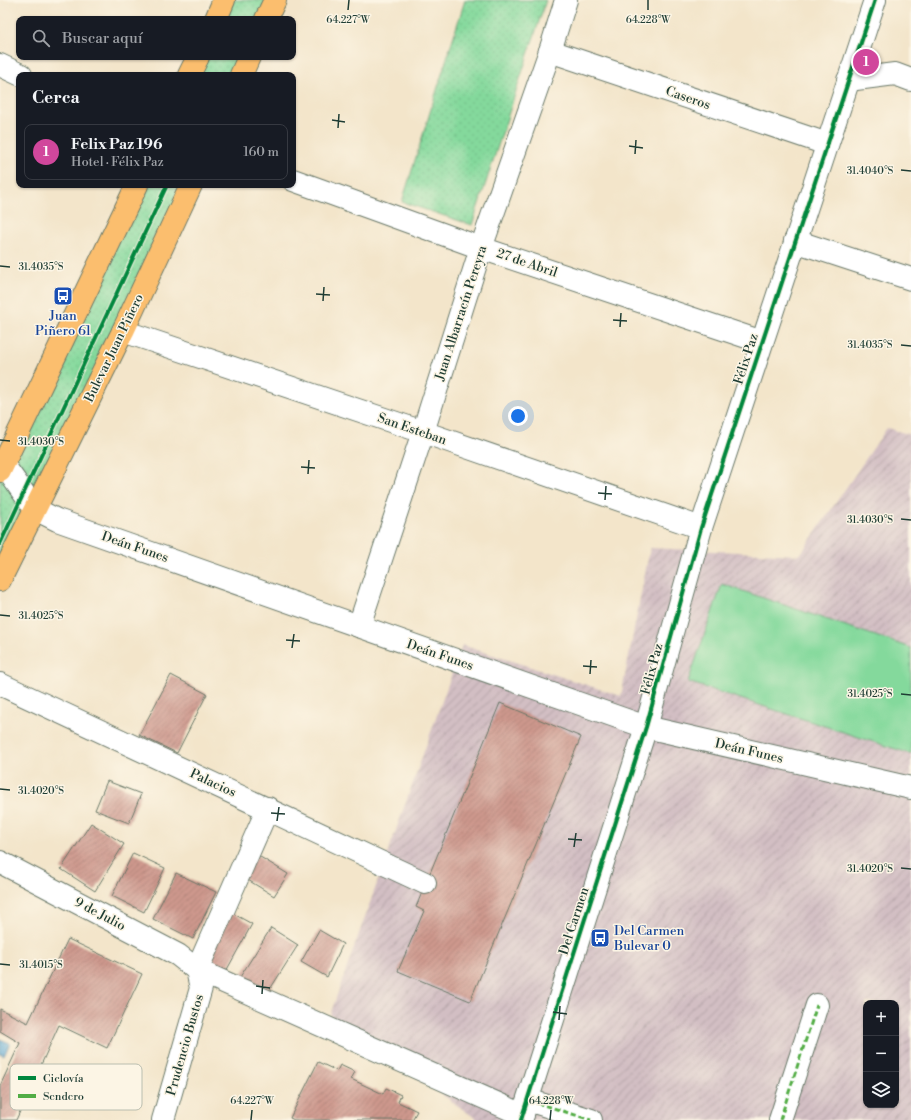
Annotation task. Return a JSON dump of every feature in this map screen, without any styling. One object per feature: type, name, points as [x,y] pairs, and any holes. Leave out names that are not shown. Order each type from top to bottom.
[{"type":"main road","points":[[217,16],[224,0]]},
{"type":"main road","points":[[267,16],[275,0]]},
{"type":"main road","points":[[190,72],[196,60]]},
{"type":"main road","points":[[242,72],[248,60]]},
{"type":"main road","points":[[1,466],[136,188]]},
{"type":"main road","name":"Bulevar Juan Piñero","points":[[0,580],[123,332],[190,188]]},
{"type":"street","name":"Juan Albarracín Pereyra","points":[[359,626],[423,432],[481,248],[550,51],[566,0]]},
{"type":"street","name":"Félix Paz","points":[[646,727],[701,528],[875,0]]},
{"type":"street","name":"Caseros","points":[[550,51],[827,144]]},
{"type":"street","points":[[0,65],[16,73]]},
{"type":"street","points":[[848,80],[895,74],[911,80]]},
{"type":"street","name":"27 de Abril","points":[[296,181],[481,248],[762,342]]},
{"type":"street","points":[[795,241],[911,279]]},
{"type":"street","name":"San Esteban","points":[[123,332],[423,432],[701,528]]},
{"type":"street","points":[[1,466],[35,510]]},
{"type":"street","name":"Deán Funes","points":[[35,510],[57,520],[646,727],[911,788]]},
{"type":"street","name":"Palacios","points":[[0,684],[268,808],[425,883]]},
{"type":"street","name":"Del Carmen","points":[[524,1112],[646,727]]},
{"type":"street","points":[[197,970],[268,808]]},
{"type":"street","name":"9 de Julio","points":[[0,862],[178,955],[197,970],[524,1112],[591,1120]]},
{"type":"street","name":"Prudencio Bustos","points":[[168,1118],[201,988],[197,970]]},
{"type":"street","points":[[780,1120],[817,1006]]},
{"type":"shaded area","points":[[887,428],[911,435],[911,1120],[478,1120],[330,1015],[462,645],[621,696],[650,548],[800,555]]},
{"type":"green space","points":[[224,0],[275,0],[267,16],[217,16]]},
{"type":"green space","points":[[465,0],[546,0],[472,225],[402,202]]},
{"type":"green space","points":[[196,60],[248,60],[242,72],[190,72]]},
{"type":"green space","points":[[136,188],[190,188],[0,580],[0,471]]},
{"type":"green space","points":[[722,584],[911,648],[911,754],[688,682]]},
{"type":"water","points":[[0,1039],[10,1043],[4,1056],[0,1054]]},
{"type":"building","points":[[171,675],[207,694],[177,753],[139,735]]},
{"type":"building","points":[[500,703],[581,737],[470,1001],[398,971],[424,911],[416,907]]},
{"type":"building","points":[[107,781],[141,794],[129,823],[95,810]]},
{"type":"building","points":[[91,823],[124,844],[95,891],[61,869]]},
{"type":"building","points":[[133,853],[165,868],[144,912],[112,896]]},
{"type":"building","points":[[257,855],[288,874],[274,896],[243,877]]},
{"type":"building","points":[[176,873],[216,892],[193,939],[153,919]]},
{"type":"building","points":[[232,913],[252,924],[224,975],[204,964]]},
{"type":"building","points":[[271,928],[298,945],[267,994],[240,977]]},
{"type":"building","points":[[319,930],[343,944],[327,977],[301,962]]},
{"type":"building","points":[[68,939],[142,974],[107,1048],[59,1025],[41,1064],[10,1064],[20,1043],[0,1031],[0,1009],[28,1023]]},
{"type":"building","points":[[318,1062],[337,1071],[340,1065],[355,1072],[351,1079],[383,1094],[386,1088],[401,1095],[398,1102],[417,1111],[412,1120],[294,1120],[290,1118]]},
{"type":"building","points":[[10,1064],[10,1110],[21,1110],[16,1120],[0,1120],[0,1086]]},
{"type":"marked path","points":[[780,1120],[817,1005]]},
{"type":"marked path","points":[[528,1100],[591,1120]]},
{"type":"cycle path","points":[[521,1120],[646,727],[701,528],[875,0]]},
{"type":"cycle path","points":[[0,544],[166,188]]},
{"type":"place","name":"Felix Paz 196","points":[[866,62]]},
{"type":"place","name":"Juan Piñero 61","points":[[63,296]]},
{"type":"place","name":"Del Carmen Bulevar 0","points":[[600,938]]}]
